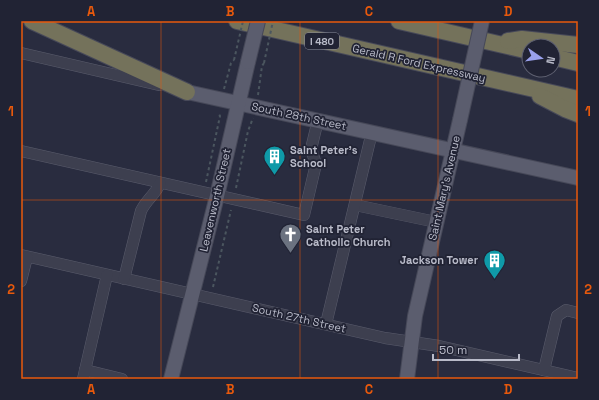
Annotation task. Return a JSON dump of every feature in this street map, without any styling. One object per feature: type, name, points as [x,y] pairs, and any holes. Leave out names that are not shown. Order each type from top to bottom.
[{"type":"highway","points":[[32,21],[187,92]]},
{"type":"highway","name":"Gerald R Ford Expressway","points":[[237,21],[578,99]]},
{"type":"highway","points":[[399,21],[521,49]]},
{"type":"highway","points":[[495,43],[522,39],[578,45]]},
{"type":"highway","points":[[561,59],[578,63]]},
{"type":"highway","points":[[525,88],[565,109],[578,114]]},
{"type":"main road","name":"Leavenworth Street","points":[[174,378],[192,294],[210,194],[238,103],[258,21]]},
{"type":"main road","name":"Saint Mary's Avenue","points":[[406,379],[411,342],[436,222],[482,21]]},
{"type":"main road","name":"South 28th Street","points":[[187,92],[578,178]]},
{"type":"street","name":"South 28th Street","points":[[21,53],[187,92]]},
{"type":"street","points":[[21,151],[304,216],[316,164],[311,149],[318,120]]},
{"type":"street","points":[[326,324],[372,132]]},
{"type":"street","points":[[124,279],[141,211],[145,202],[154,193],[160,183]]},
{"type":"street","points":[[354,205],[436,222]]},
{"type":"street","points":[[21,281],[24,256]]},
{"type":"street","name":"South 27th Street","points":[[24,256],[326,324],[411,342],[439,346],[544,370],[578,376]]},
{"type":"street","points":[[107,275],[84,375],[122,379]]},
{"type":"street","points":[[544,370],[557,316],[566,310],[578,313]]},
{"type":"path","points":[[210,194],[220,116],[218,110],[231,63],[234,60],[243,21]]},
{"type":"path","points":[[210,298],[248,131],[252,123],[273,21]]},
{"type":"place","name":"Saint Peter’s School","points":[[275,176]]},
{"type":"place","name":"Saint Peter Catholic Church","points":[[290,254]]},
{"type":"place","name":"Jackson Tower","points":[[494,280]]}]
